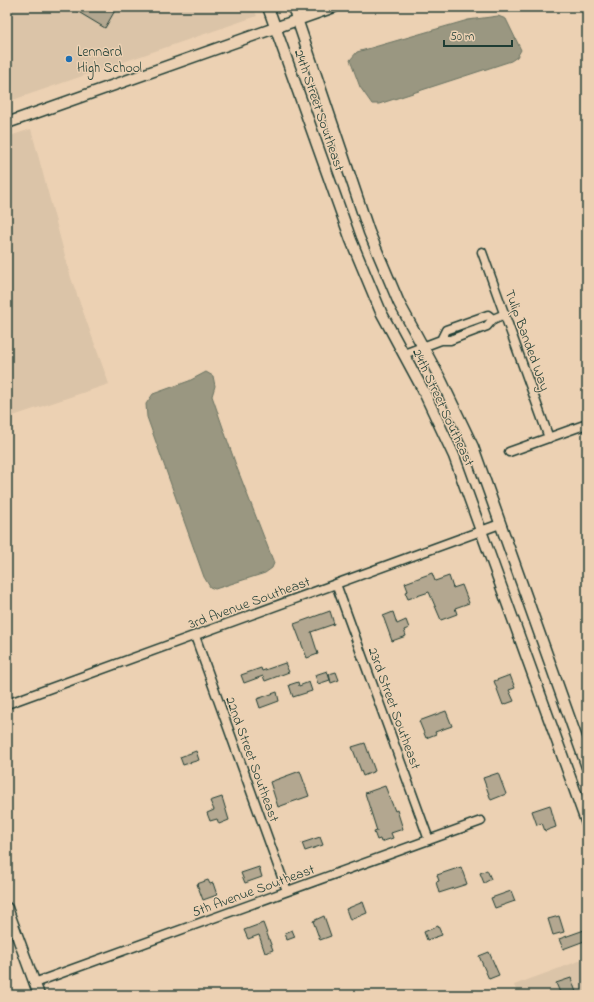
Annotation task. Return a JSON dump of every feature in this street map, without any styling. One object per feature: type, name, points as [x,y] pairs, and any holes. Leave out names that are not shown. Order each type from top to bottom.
[{"type":"street","name":"24th Street Southeast","points":[[268,7],[351,240],[381,312],[423,390],[454,456],[587,824]]},
{"type":"street","name":"24th Street Southeast","points":[[293,7],[369,232],[399,303],[423,347],[473,447],[587,767]]},
{"type":"street","points":[[7,123],[334,7]]},
{"type":"street","name":"Tulip Banded Way","points":[[482,252],[549,438]]},
{"type":"street","points":[[404,354],[441,340],[446,330],[488,315],[493,319],[505,314]]},
{"type":"street","points":[[509,452],[587,424]]},
{"type":"street","name":"3rd Avenue Southeast","points":[[7,704],[500,524]]},
{"type":"street","name":"23rd Street Southeast","points":[[336,584],[429,840]]},
{"type":"street","name":"22nd Street Southeast","points":[[195,636],[287,891]]},
{"type":"street","name":"5th Avenue Southeast","points":[[34,983],[481,821]]},
{"type":"street","points":[[7,908],[39,995]]},
{"type":"shaded area","name":"Lennard High School","points":[[7,7],[253,7],[257,16],[7,102]]},
{"type":"shaded area","points":[[498,16],[506,19],[521,50],[517,57],[511,61],[379,104],[372,104],[360,87],[350,60],[357,52],[468,20]]},
{"type":"shaded area","points":[[31,129],[71,278],[109,384],[7,418],[7,137]]},
{"type":"shaded area","points":[[206,372],[213,376],[215,386],[212,396],[237,468],[274,563],[272,568],[265,573],[215,589],[210,587],[204,577],[147,417],[146,404],[153,394],[189,381]]},
{"type":"shaded area","points":[[587,958],[587,995],[518,995],[514,985]]},
{"type":"building","points":[[70,7],[117,7],[105,28]]},
{"type":"building","points":[[432,573],[435,581],[449,576],[453,588],[462,585],[469,603],[455,608],[457,614],[441,620],[429,592],[408,599],[405,592],[408,591],[405,583]]},
{"type":"building","points":[[330,611],[334,624],[311,632],[318,654],[307,658],[294,624]]},
{"type":"building","points":[[393,612],[397,624],[406,620],[409,628],[404,630],[406,636],[392,641],[383,616]]},
{"type":"building","points":[[285,663],[289,672],[265,681],[263,676],[244,683],[241,675],[261,668],[262,671]]},
{"type":"building","points":[[327,671],[330,680],[318,684],[315,675]]},
{"type":"building","points":[[336,672],[339,680],[331,683],[329,674]]},
{"type":"building","points":[[510,675],[515,688],[509,690],[514,701],[503,705],[494,681]]},
{"type":"building","points":[[298,682],[299,686],[309,682],[312,691],[293,697],[289,685]]},
{"type":"building","points":[[277,692],[279,701],[260,708],[257,699]]},
{"type":"building","points":[[446,711],[452,726],[435,732],[436,734],[426,738],[419,721]]},
{"type":"building","points":[[365,743],[375,771],[363,776],[352,747]]},
{"type":"building","points":[[196,751],[199,760],[183,765],[180,757]]},
{"type":"building","points":[[300,771],[309,796],[278,807],[270,782]]},
{"type":"building","points":[[498,773],[506,794],[491,800],[483,778]]},
{"type":"building","points":[[385,786],[395,811],[397,810],[403,829],[391,833],[393,838],[381,842],[380,839],[377,840],[374,832],[377,831],[365,793]]},
{"type":"building","points":[[222,797],[229,820],[219,824],[217,819],[210,821],[207,813],[214,810],[210,801]]},
{"type":"building","points":[[550,805],[556,827],[545,831],[542,823],[537,825],[532,811]]},
{"type":"building","points":[[320,837],[323,845],[305,851],[302,843]]},
{"type":"building","points":[[259,867],[262,877],[245,883],[241,873]]},
{"type":"building","points":[[461,867],[467,884],[439,893],[436,882],[439,881],[437,875]]},
{"type":"building","points":[[487,870],[491,879],[484,883],[480,873]]},
{"type":"building","points":[[208,880],[210,884],[213,883],[217,895],[203,900],[197,884]]},
{"type":"building","points":[[511,891],[515,901],[495,908],[491,898]]},
{"type":"building","points":[[363,902],[367,913],[350,920],[346,909]]},
{"type":"building","points":[[324,916],[331,936],[320,940],[313,921]]},
{"type":"building","points":[[559,916],[564,932],[553,935],[548,919]]},
{"type":"building","points":[[263,923],[273,950],[265,953],[259,935],[248,939],[244,930]]},
{"type":"building","points":[[438,926],[442,935],[427,940],[424,932]]},
{"type":"building","points":[[587,929],[587,940],[563,949],[559,939]]},
{"type":"building","points":[[292,930],[295,937],[287,940],[285,933]]},
{"type":"building","points":[[489,952],[499,975],[489,979],[479,956]]},
{"type":"building","points":[[571,978],[577,995],[561,995],[556,983]]},
{"type":"place","name":"Lennard High School","points":[[69,59]]}]
